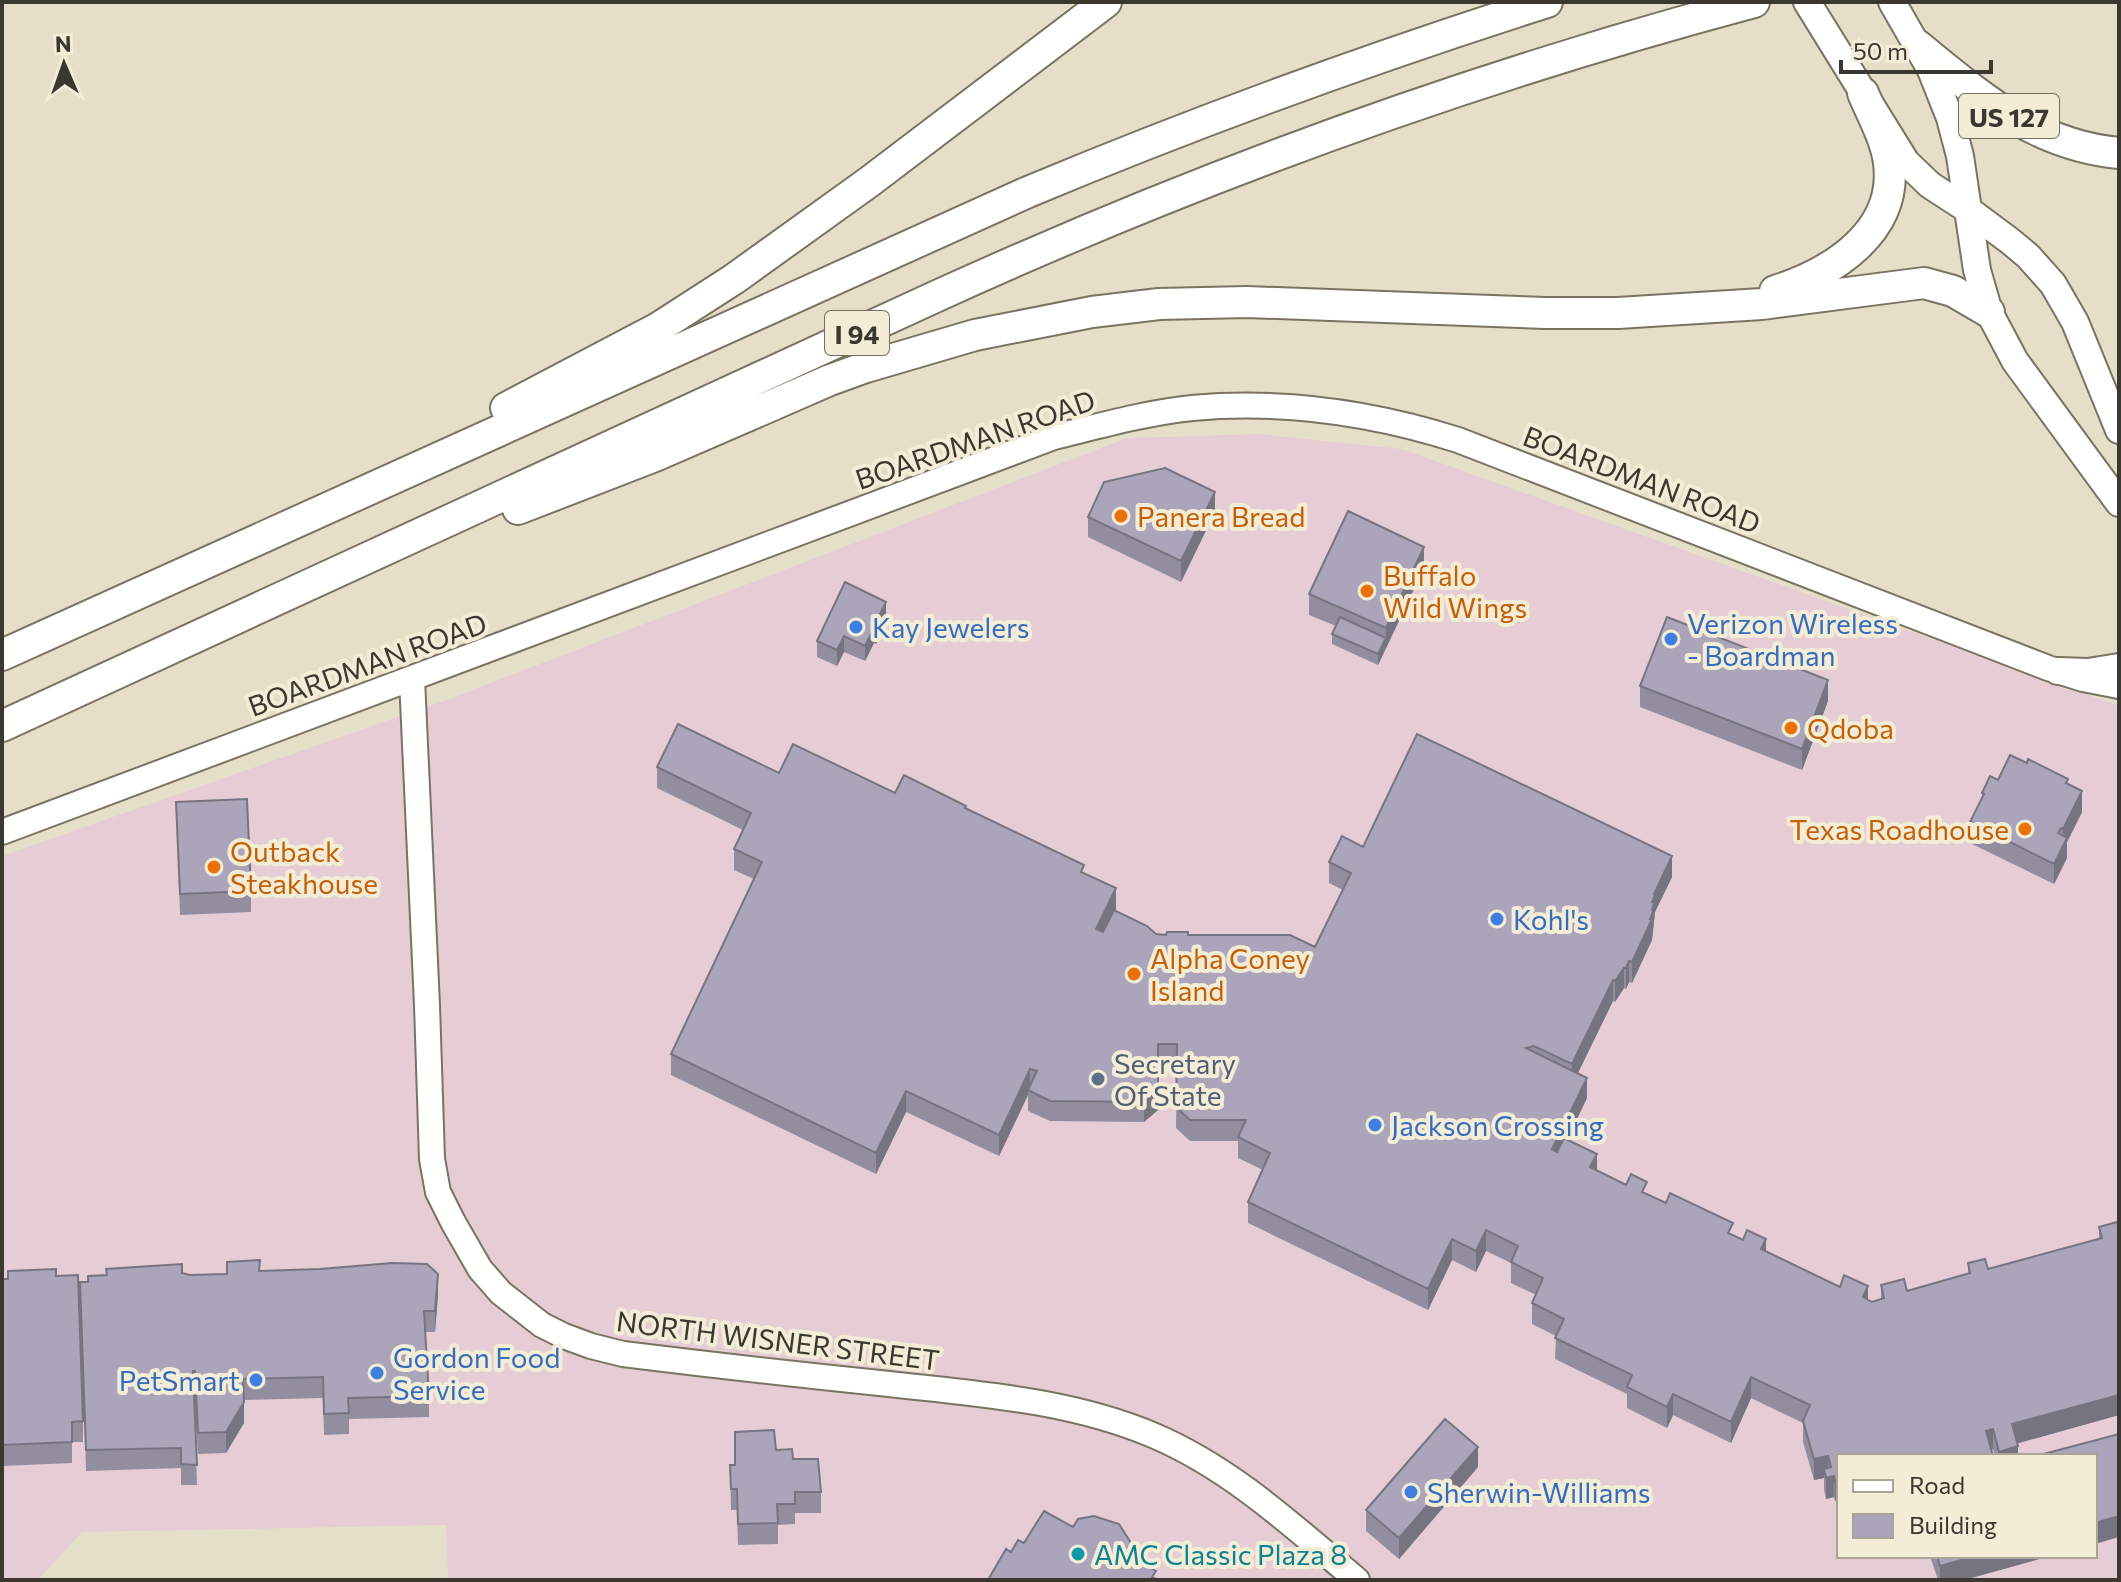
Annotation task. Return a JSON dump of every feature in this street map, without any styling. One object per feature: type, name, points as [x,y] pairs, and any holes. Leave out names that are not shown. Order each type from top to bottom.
[{"type":"highway","points":[[200,567],[689,309],[810,227],[1106,2]]},
{"type":"highway","name":"I 94","points":[[2,655],[914,242],[1136,147],[1327,76],[1547,2]]},
{"type":"highway","name":"I 94","points":[[2,726],[974,279],[1137,210],[1268,159],[1474,87],[1633,36],[1747,4]]},
{"type":"highway","name":"US 127","points":[[1917,45],[1975,92],[2019,122],[2054,139],[2119,153]]},
{"type":"highway","points":[[1638,312],[1744,298],[1790,286],[1822,272],[1862,242],[1882,213],[1890,181],[1886,148],[1863,93]]},
{"type":"highway","points":[[317,582],[574,488],[866,367],[975,335],[1053,318],[1126,308],[1217,302],[1545,313],[1638,312],[1762,304],[1924,283],[1953,291],[1989,312]]},
{"type":"main road","points":[[1807,2],[1912,169],[2028,256],[2053,284],[2075,322],[2119,430]]},
{"type":"main road","name":"US 127","points":[[1892,2],[1917,45]]},
{"type":"main road","points":[[1917,45],[1950,118],[1960,156],[1977,270],[1989,312],[2015,361],[2119,503]]},
{"type":"main road","name":"BOARDMAN ROAD","points":[[2,832],[1054,437],[1191,408],[1278,406],[1333,412],[1404,425],[1458,440],[2058,671],[2119,686]]},
{"type":"main road","points":[[2058,671],[2100,672],[2119,667]]},
{"type":"main road","name":"NORTH WISNER STREET","points":[[412,679],[432,1159],[438,1192],[453,1222],[480,1269],[501,1293],[553,1331],[623,1354],[1005,1397],[1098,1415],[1157,1437],[1210,1465],[1267,1503],[1357,1580]]},
{"type":"shaded area","points":[[1259,434],[1402,449],[2119,706],[2119,1580],[448,1580],[446,1525],[82,1532],[38,1580],[2,1580],[2,856],[449,699],[1127,438]]},
{"type":"building","points":[[1165,468],[1215,492],[1181,561],[1088,517],[1104,482]]},
{"type":"building","name":"Buffalo Wild Wings","points":[[1348,511],[1424,547],[1386,628],[1309,594]]},
{"type":"building","name":"Kay Jewelers","points":[[845,582],[886,602],[877,620],[880,621],[865,646],[844,636],[837,650],[817,641]]},
{"type":"building","points":[[1340,617],[1386,638],[1378,654],[1332,634]]},
{"type":"building","points":[[1667,617],[1828,680],[1802,749],[1640,686]]},
{"type":"building","name":"Jackson Crossing","points":[[678,724],[779,773],[793,744],[895,793],[904,775],[1084,865],[1081,872],[1116,888],[1096,929],[1103,932],[1114,910],[1147,926],[1156,934],[1290,935],[1315,947],[1351,873],[1329,862],[1342,836],[1363,847],[1417,734],[1672,856],[1654,894],[1652,919],[1632,962],[1629,961],[1613,980],[1572,1064],[1534,1046],[1526,1048],[1587,1078],[1552,1149],[1557,1152],[1564,1138],[1597,1154],[1590,1167],[1626,1185],[1631,1174],[1647,1182],[1642,1192],[1666,1203],[1670,1193],[1733,1223],[1728,1233],[1743,1240],[1747,1230],[1766,1239],[1761,1249],[1840,1287],[1844,1275],[1868,1286],[1863,1297],[1872,1302],[1884,1298],[1881,1285],[1904,1279],[1907,1291],[1970,1273],[1968,1263],[1985,1259],[1988,1269],[2102,1238],[2099,1227],[2117,1222],[2119,1395],[2012,1424],[2018,1446],[1999,1452],[1993,1429],[1986,1431],[1992,1454],[1837,1454],[1837,1480],[1834,1476],[1826,1478],[1824,1469],[1831,1467],[1828,1456],[1814,1459],[1803,1421],[1810,1405],[1751,1377],[1731,1422],[1673,1394],[1667,1407],[1627,1387],[1632,1375],[1555,1338],[1564,1319],[1532,1303],[1543,1278],[1511,1262],[1518,1246],[1486,1230],[1476,1251],[1452,1239],[1428,1289],[1248,1202],[1270,1153],[1238,1137],[1246,1120],[1190,1120],[1176,1107],[1177,1044],[1158,1044],[1158,1089],[1144,1102],[1050,1101],[1028,1090],[1037,1071],[1030,1069],[999,1135],[906,1091],[876,1153],[671,1054],[762,862],[734,849],[751,813],[657,767]]},
{"type":"building","name":"Texas Roadhouse","points":[[2010,755],[2027,763],[2028,759],[2068,779],[2066,783],[2082,791],[2058,833],[2067,838],[2054,864],[1970,822],[1990,776],[1998,780]]},
{"type":"building","name":"Outback Steakhouse","points":[[247,799],[251,891],[180,894],[176,802]]},
{"type":"building","points":[[260,1260],[259,1271],[392,1263],[427,1264],[438,1274],[435,1311],[424,1311],[429,1396],[348,1398],[349,1413],[324,1414],[323,1377],[243,1379],[244,1402],[226,1432],[198,1433],[193,1371],[197,1465],[181,1464],[181,1448],[86,1450],[80,1282],[88,1282],[88,1276],[107,1275],[106,1269],[182,1264],[182,1273],[190,1275],[227,1274],[227,1262]]},
{"type":"building","points":[[56,1269],[56,1276],[78,1275],[83,1421],[72,1422],[72,1442],[2,1445],[2,1279],[8,1279],[8,1271]]},
{"type":"building","points":[[1445,1419],[1478,1447],[1399,1538],[1366,1510]]},
{"type":"building","points":[[774,1430],[776,1450],[792,1449],[793,1459],[818,1459],[821,1492],[795,1492],[795,1504],[777,1504],[778,1523],[738,1524],[737,1489],[731,1489],[730,1465],[735,1465],[735,1432]]},
{"type":"building","points":[[2119,1434],[2119,1516],[2097,1522],[2097,1454],[2044,1454]]},
{"type":"building","points":[[1044,1511],[1073,1527],[1078,1519],[1094,1516],[1119,1524],[1138,1554],[1135,1559],[1156,1571],[1152,1577],[1158,1580],[988,1580],[1006,1549],[1011,1552],[1018,1540],[1024,1543]]},
{"type":"building","points":[[1938,1558],[1969,1558],[1940,1566]]},
{"type":"place","name":"Panera Bread","points":[[1121,516]]},
{"type":"place","name":"Buffalo Wild Wings","points":[[1367,591]]},
{"type":"place","name":"Kay Jewelers","points":[[856,627]]},
{"type":"place","name":"Verizon Wireless - Boardman","points":[[1671,639]]},
{"type":"place","name":"Qdoba","points":[[1791,728]]},
{"type":"place","name":"Texas Roadhouse","points":[[2025,829]]},
{"type":"place","name":"Outback Steakhouse","points":[[214,867]]},
{"type":"place","name":"Kohl's","points":[[1497,919]]},
{"type":"place","name":"Alpha Coney Island","points":[[1134,974]]},
{"type":"place","name":"Secretary Of State","points":[[1098,1079]]},
{"type":"place","name":"Jackson Crossing","points":[[1375,1125]]},
{"type":"place","name":"Gordon Food Service","points":[[377,1373]]},
{"type":"place","name":"PetSmart","points":[[256,1380]]},
{"type":"place","name":"Sherwin-Williams","points":[[1411,1492]]},
{"type":"place","name":"AMC Classic Plaza 8","points":[[1078,1554]]}]
